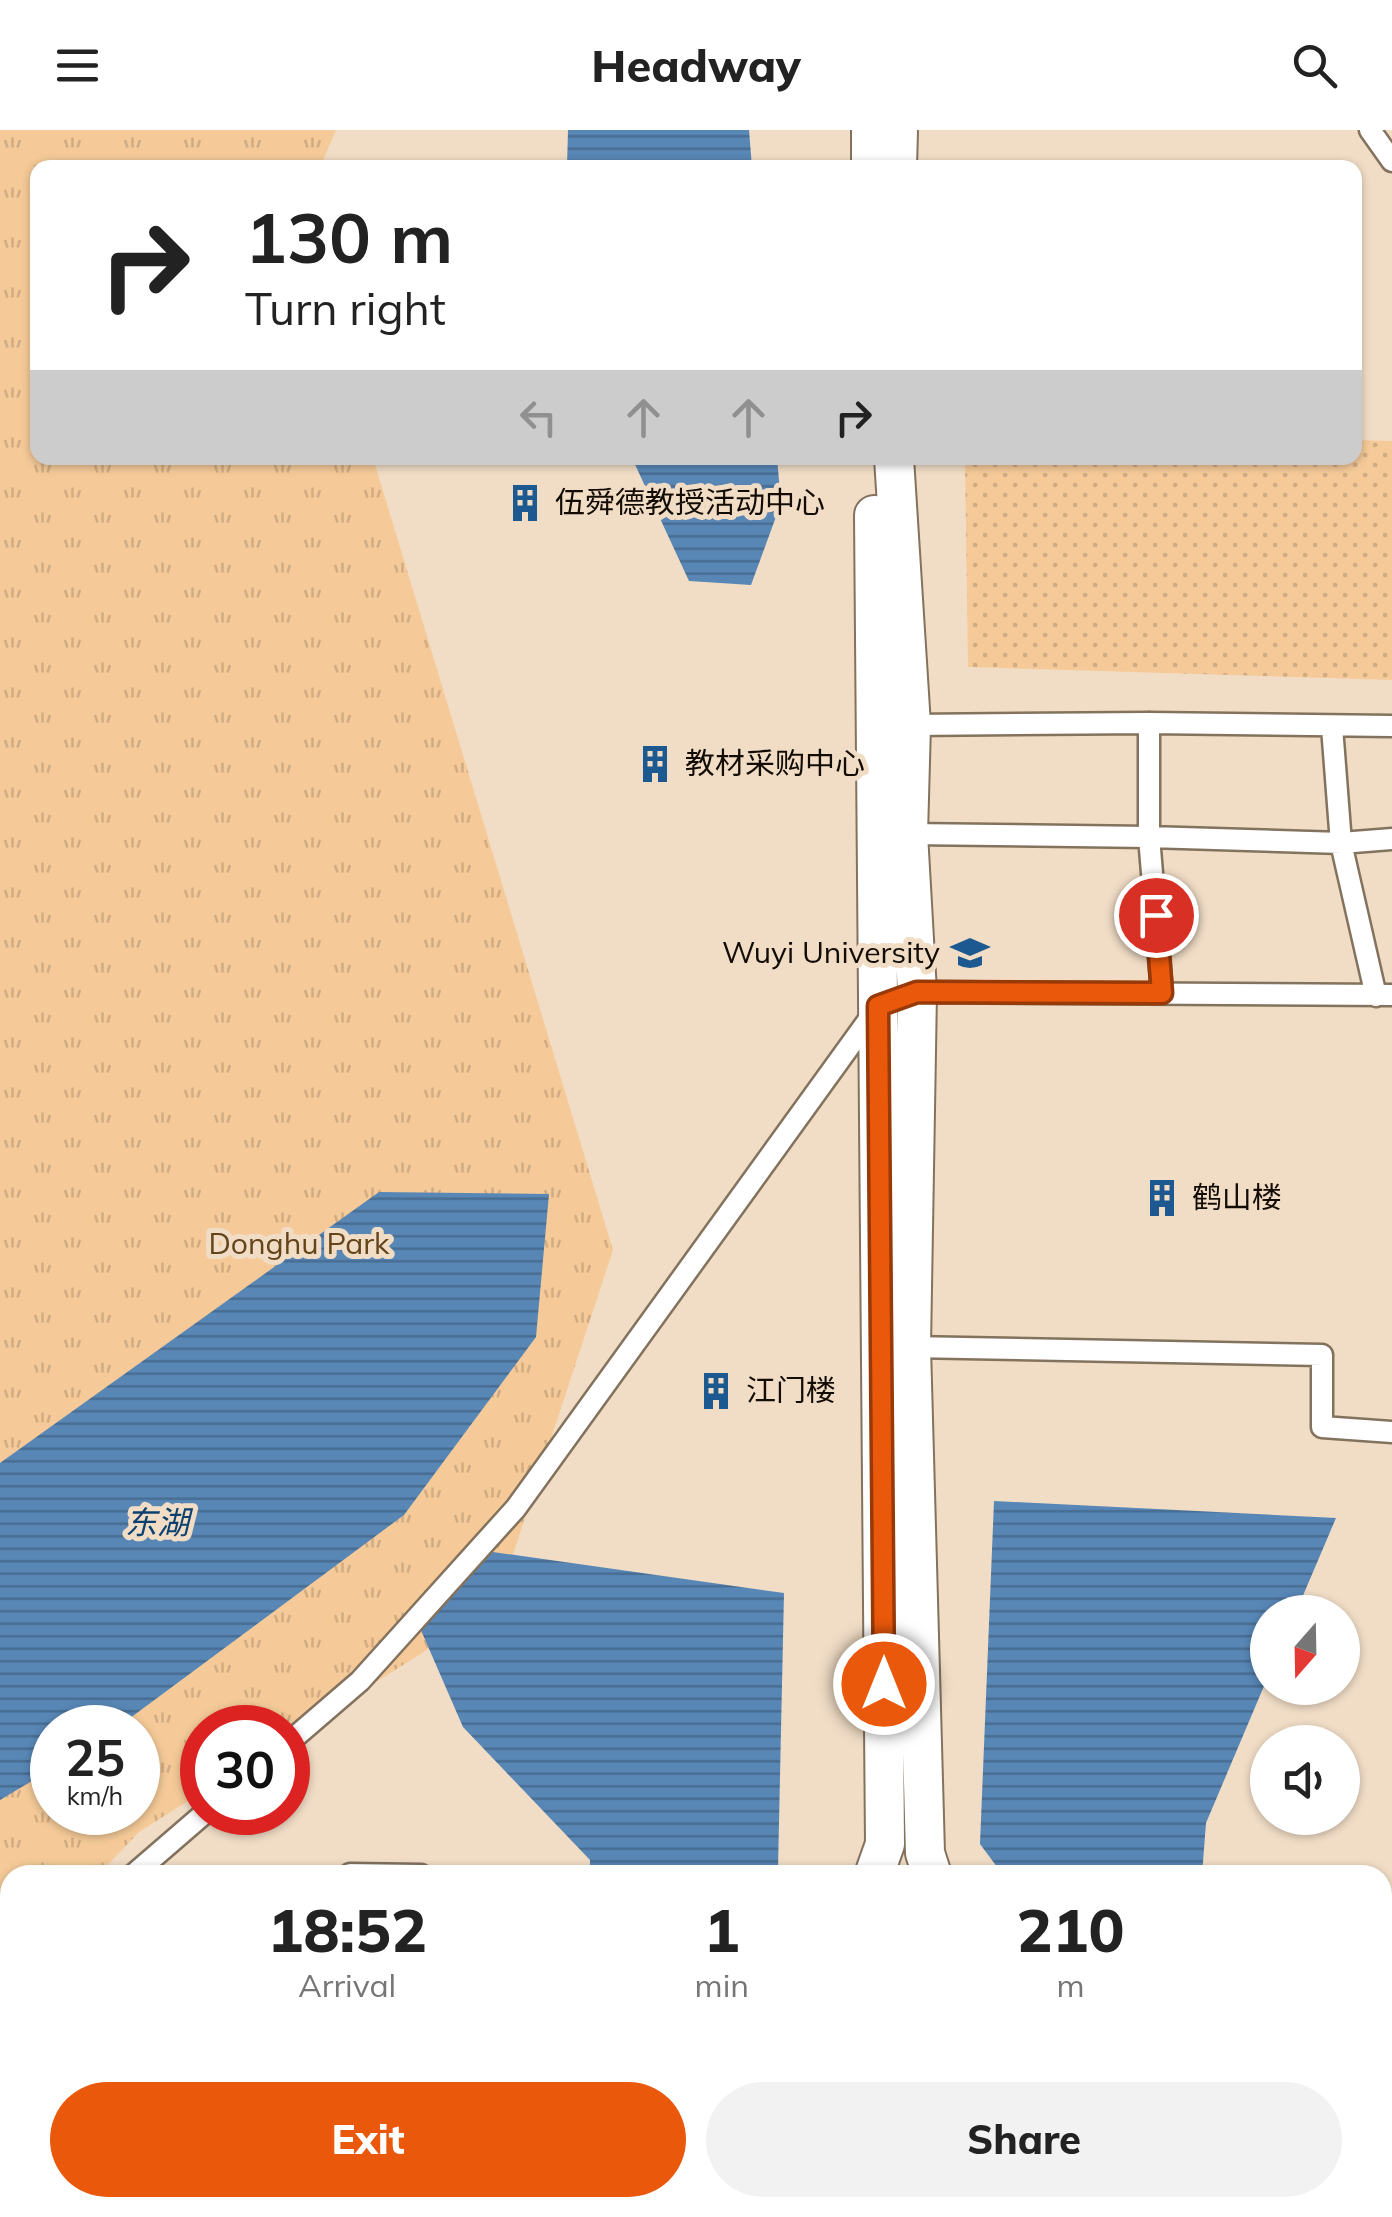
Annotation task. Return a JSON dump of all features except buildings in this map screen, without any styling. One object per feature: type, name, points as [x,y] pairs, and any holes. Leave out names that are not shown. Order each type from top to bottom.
[{"type":"street","points":[[871,130],[871,160]]},
{"type":"street","points":[[897,160],[898,130]]},
{"type":"street","points":[[873,465],[885,1844],[878,1865]]},
{"type":"street","points":[[894,465],[911,725],[908,834],[917,992],[910,1347],[928,1864]]},
{"type":"lane","points":[[1370,130],[1392,161]]},
{"type":"lane","points":[[1149,723],[1149,836],[1162,993]]},
{"type":"lane","points":[[911,725],[1392,726]]},
{"type":"lane","points":[[310,1724],[360,1681],[516,1508],[878,1006],[917,992],[1384,996],[1341,843],[1332,727]]},
{"type":"lane","points":[[908,834],[1149,836],[1341,843],[1392,839]]},
{"type":"lane","points":[[910,1347],[1322,1355],[1322,1427],[1392,1432]]},
{"type":"lane","points":[[152,1865],[183,1835]]},
{"type":"green space","name":"Donghu Park","points":[[0,130],[336,130],[323,160],[30,160],[30,465],[375,465],[613,1250],[496,1606],[310,1724],[310,1705],[180,1705],[180,1806],[160,1819],[160,1705],[30,1705],[30,1835],[136,1835],[108,1865],[0,1865]]},
{"type":"green space","points":[[1362,440],[1392,441],[1392,680],[968,667],[965,465],[1362,465]]},
{"type":"water","points":[[568,130],[749,130],[751,160],[567,160]]},
{"type":"water","points":[[635,465],[778,465],[781,503],[751,585],[689,581]]},
{"type":"water","name":"东湖","points":[[379,1192],[549,1194],[536,1337],[404,1515],[148,1705],[30,1705],[30,1782],[0,1800],[0,1463]]},
{"type":"water","points":[[994,1501],[1336,1518],[1303,1595],[1250,1595],[1250,1705],[1256,1705],[1206,1823],[1203,1865],[996,1865],[980,1844]]},
{"type":"water","points":[[486,1551],[784,1593],[778,1865],[590,1865],[590,1860],[463,1727],[420,1628]]},
{"type":"place","name":"伍舜德教授活动中心","points":[[525,503]]},
{"type":"place","name":"教材采购中心","points":[[655,764]]},
{"type":"place","name":"Wuyi University","points":[[970,953]]},
{"type":"place","name":"鹤山楼","points":[[1162,1198]]},
{"type":"place","name":"江门楼","points":[[716,1391]]},
{"type":"route","points":[[884,1684],[878,1006],[917,992],[1162,993],[1156,915]]}]
